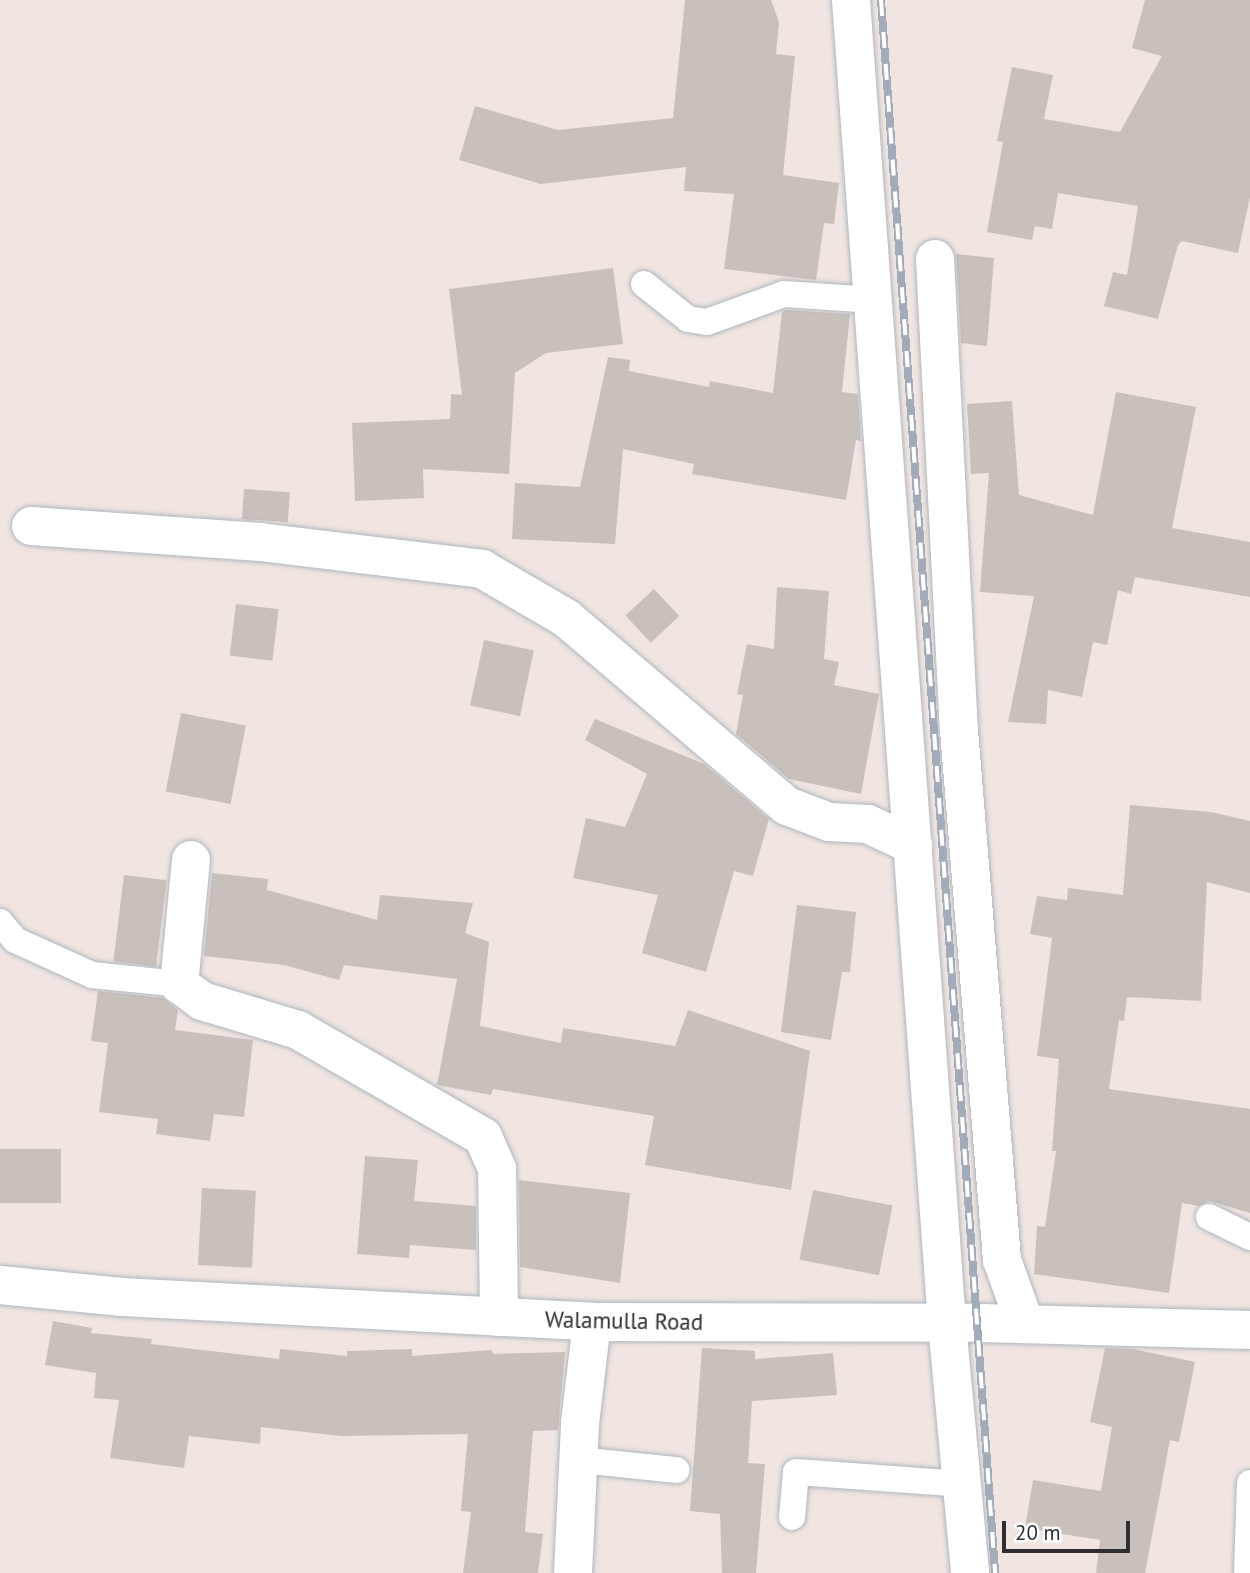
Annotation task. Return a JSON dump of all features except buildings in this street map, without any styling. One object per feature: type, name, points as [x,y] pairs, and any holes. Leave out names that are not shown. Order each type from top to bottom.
[{"type":"street","points":[[851,0],[947,1324],[970,1573]]},
{"type":"street","points":[[935,259],[959,730],[1002,1260],[1024,1324]]},
{"type":"street","points":[[31,526],[260,542],[482,569],[566,618],[787,806],[828,822],[868,824],[913,845]]},
{"type":"street","points":[[191,860],[179,984],[202,1001],[298,1030],[483,1137],[497,1169],[499,1317]]},
{"type":"street","name":"Walamulla Road","points":[[0,1285],[122,1297],[592,1322],[1024,1324],[1250,1330]]},
{"type":"street","points":[[573,1573],[579,1460],[592,1322]]},
{"type":"lane","points":[[644,284],[688,319],[707,322],[777,295],[874,300]]},
{"type":"lane","points":[[0,922],[15,940],[92,975],[179,984]]},
{"type":"lane","points":[[1209,1217],[1250,1237]]},
{"type":"lane","points":[[579,1460],[676,1470]]},
{"type":"lane","points":[[792,1517],[796,1472],[962,1484]]},
{"type":"lane","points":[[1247,1573],[1250,1483]]},
{"type":"railway","points":[[881,0],[995,1573]]}]
